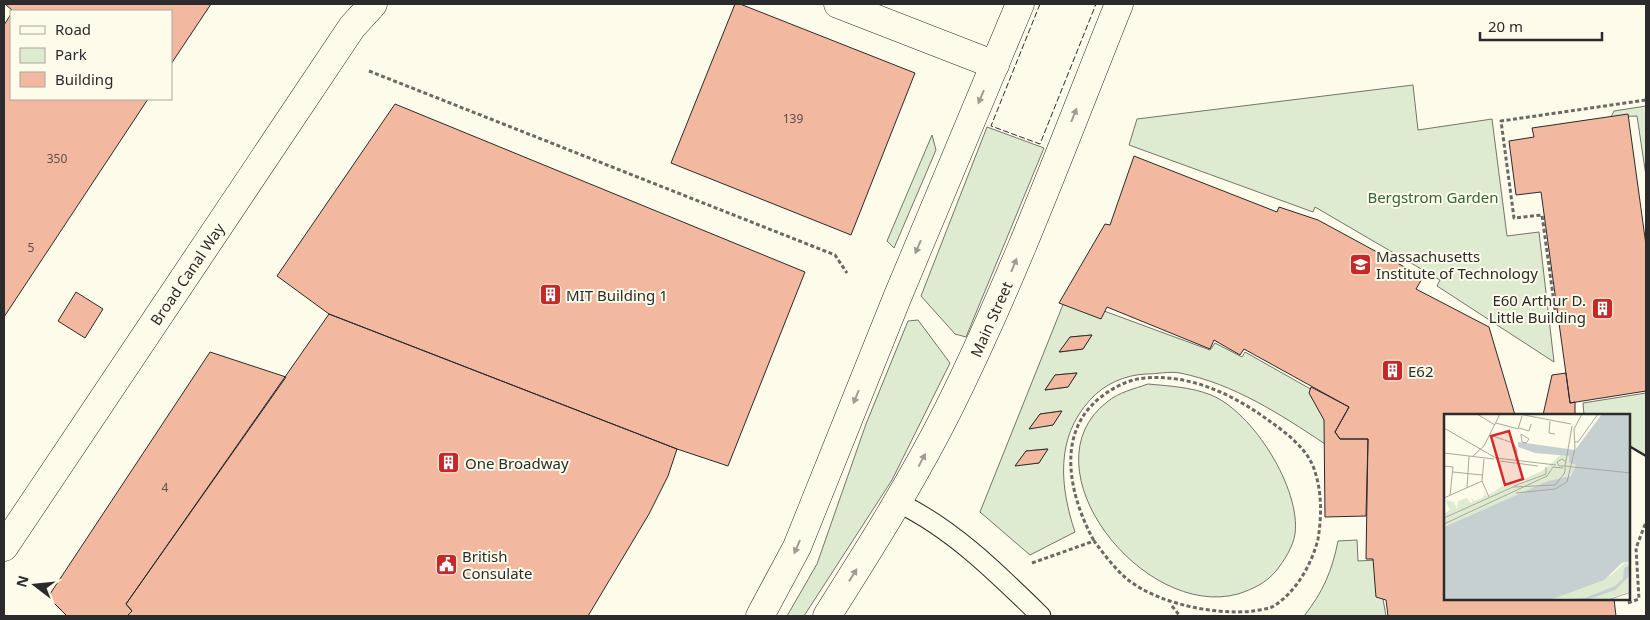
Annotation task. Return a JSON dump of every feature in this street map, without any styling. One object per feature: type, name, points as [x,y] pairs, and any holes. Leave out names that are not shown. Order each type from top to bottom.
[{"type":"main road","name":"Broad Canal Way","points":[[4,547],[352,27],[373,4]]},
{"type":"main road","points":[[838,4],[995,65]]},
{"type":"main road","points":[[760,616],[797,547],[886,324],[1020,4]]},
{"type":"main road","name":"Main Street","points":[[827,616],[899,503],[948,410],[1001,298],[1119,4]]},
{"type":"lane","points":[[899,503],[922,514],[996,572],[1041,616]]},
{"type":"path","points":[[368,71],[835,255],[847,273]]},
{"type":"path","points":[[1555,310],[1542,215],[1514,218],[1501,121],[1646,100]]},
{"type":"path","points":[[1172,606],[1221,615],[1255,614],[1271,608],[1302,577],[1315,553],[1320,526],[1320,495],[1313,465],[1298,446],[1281,430],[1252,408],[1219,390],[1182,380],[1146,378],[1116,385],[1091,405],[1074,433],[1070,458],[1073,487],[1080,515],[1094,541],[1128,579],[1172,606],[1180,616]]},
{"type":"path","points":[[1628,603],[1639,599],[1636,548],[1646,523]]},
{"type":"path","points":[[1029,564],[1094,541]]},
{"type":"green space","name":"Bergstrom Garden","points":[[1413,85],[1418,130],[1492,119],[1507,236],[1539,232],[1554,362],[1437,286],[1440,280],[1315,207],[1313,212],[1129,145],[1137,119]]},
{"type":"green space","points":[[1646,106],[1646,176],[1637,116],[1611,117],[1614,111]]},
{"type":"green space","points":[[987,127],[1044,148],[966,337],[955,334],[921,296]]},
{"type":"green space","points":[[932,135],[936,150],[894,248],[887,241]]},
{"type":"green space","points":[[1066,297],[1210,350],[1215,343],[1242,357],[1245,352],[1337,404],[1325,444],[1256,401],[1200,378],[1172,372],[1123,378],[1102,389],[1090,400],[1071,430],[1066,447],[1064,480],[1066,498],[1075,532],[1030,555],[980,512]],"holes":[[[1092,335],[1083,349],[1060,352],[1070,337]],[[1077,373],[1068,387],[1045,390],[1055,375]],[[1061,411],[1053,425],[1030,428],[1040,414]],[[1047,449],[1039,463],[1016,465],[1026,451]]]},
{"type":"green space","points":[[918,320],[950,363],[892,480],[804,616],[787,616],[817,564],[866,424],[908,321]]},
{"type":"green space","points":[[1148,384],[1196,390],[1211,395],[1227,404],[1258,435],[1271,454],[1290,496],[1295,516],[1295,534],[1290,549],[1282,563],[1268,579],[1259,585],[1238,594],[1202,596],[1166,584],[1133,562],[1105,532],[1086,498],[1079,463],[1085,430],[1107,402],[1127,391]]},
{"type":"green space","points":[[1646,393],[1646,456],[1630,447],[1630,414],[1584,414],[1583,403]]},
{"type":"green space","points":[[1357,540],[1358,561],[1376,560],[1386,616],[1304,616],[1326,581],[1338,541]]},
{"type":"building","points":[[5,4],[211,4],[172,62],[172,10],[12,10]]},
{"type":"building","points":[[735,4],[740,4],[915,73],[851,235],[671,163]]},
{"type":"building","points":[[10,16],[10,100],[147,100],[4,317],[4,25]]},
{"type":"building","name":"MIT Building 1","points":[[395,104],[805,272],[728,466],[677,449],[329,314],[277,276]]},
{"type":"building","name":"E60 Arthur D. Little Building","points":[[1628,114],[1646,245],[1646,391],[1570,403],[1541,192],[1516,195],[1509,141],[1534,137],[1532,128]]},
{"type":"building","name":"E62","points":[[1134,156],[1277,212],[1279,207],[1318,220],[1423,277],[1416,289],[1489,327],[1515,414],[1444,414],[1444,600],[1614,600],[1616,616],[1388,616],[1386,600],[1376,597],[1373,559],[1366,559],[1368,439],[1340,439],[1335,432],[1349,407],[1244,349],[1240,355],[1214,340],[1210,349],[1107,307],[1101,319],[1059,303],[1105,224],[1110,225]]},
{"type":"building","points":[[76,292],[103,309],[85,338],[58,321]]},
{"type":"building","name":"One Broadway","points":[[329,314],[677,449],[668,476],[649,514],[588,616],[127,616],[132,611],[126,604]]},
{"type":"building","points":[[1092,335],[1083,349],[1059,352],[1070,337]]},
{"type":"building","points":[[210,352],[286,377],[126,604],[132,611],[127,616],[67,616],[48,597]]},
{"type":"building","points":[[1077,373],[1068,387],[1045,390],[1055,375]]},
{"type":"building","points":[[1566,373],[1570,403],[1575,402],[1575,414],[1543,414],[1552,375]]},
{"type":"building","points":[[1311,387],[1349,407],[1335,432],[1340,439],[1368,439],[1366,516],[1325,517],[1324,420],[1309,393]]},
{"type":"building","points":[[1062,411],[1053,425],[1029,429],[1040,414]]},
{"type":"building","points":[[1048,449],[1039,463],[1015,466],[1026,451]]},
{"type":"fence","points":[[1040,4],[991,126],[1040,144],[1096,4]]},
{"type":"wall","points":[[1630,447],[1646,456]]},
{"type":"place","name":"Massachusetts Institute of Technology","points":[[1360,265]]},
{"type":"place","name":"MIT Building 1","points":[[550,295]]},
{"type":"place","name":"E60 Arthur D. Little Building","points":[[1602,309]]},
{"type":"place","name":"E62","points":[[1392,371]]},
{"type":"place","name":"One Broadway","points":[[449,463]]},
{"type":"place","name":"British Consulate","points":[[446,565]]}]
